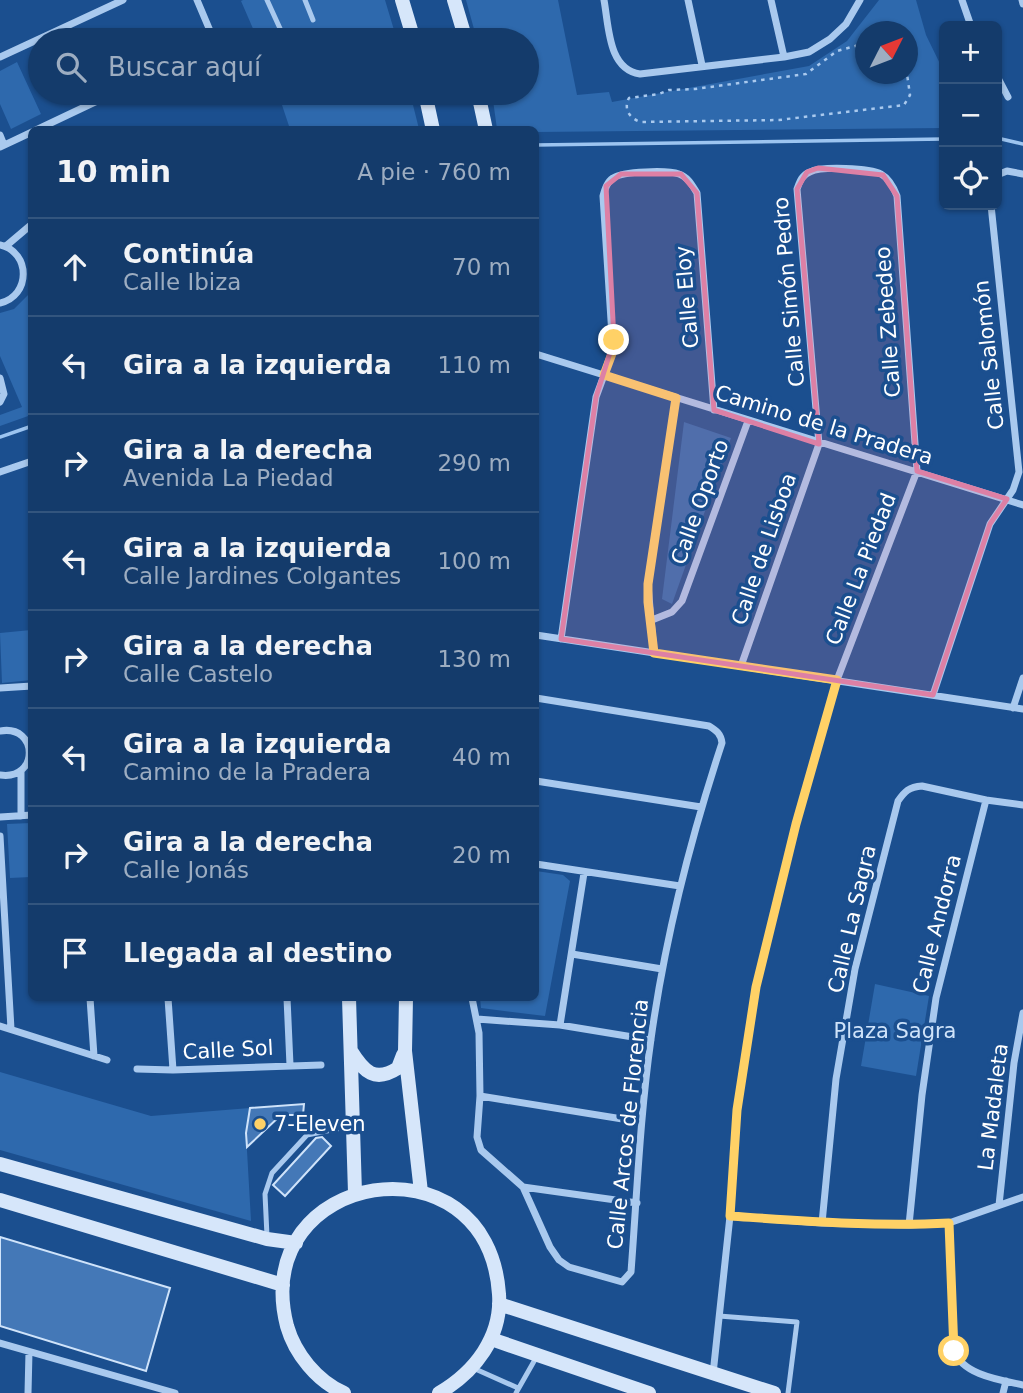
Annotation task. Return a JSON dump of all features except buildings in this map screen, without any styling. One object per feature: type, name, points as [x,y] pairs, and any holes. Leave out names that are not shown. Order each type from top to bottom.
[{"type":"main road","points":[[402,0],[410,28]]},
{"type":"main road","points":[[454,0],[462,28]]},
{"type":"main road","points":[[428,105],[433,126]]},
{"type":"main road","points":[[481,105],[486,126]]},
{"type":"main road","points":[[349,1001],[355,1193]]},
{"type":"main road","points":[[406,1001],[404,1051],[421,1192]]},
{"type":"main road","points":[[351,1050],[367,1071],[384,1076],[398,1068],[404,1051]]},
{"type":"main road","points":[[0,1164],[267,1239],[296,1243]]},
{"type":"main road","points":[[341,1392],[319,1376],[302,1357],[290,1335],[284,1310],[283,1285],[288,1263],[296,1243],[311,1222],[331,1205],[355,1193],[376,1188],[399,1188],[421,1192],[448,1204],[471,1223],[488,1247],[497,1275],[499,1304],[491,1339],[472,1368],[456,1384],[439,1393]]},
{"type":"main road","points":[[0,1200],[283,1285]]},
{"type":"main road","points":[[499,1304],[774,1393]]},
{"type":"main road","points":[[491,1339],[634,1391],[649,1393]]},
{"type":"street","points":[[63,28],[123,0]]},
{"type":"street","points":[[197,0],[209,28]]},
{"type":"street","points":[[604,0],[615,58],[631,73],[640,74],[809,52],[846,23],[857,3]]},
{"type":"street","points":[[688,0],[702,65]]},
{"type":"street","points":[[771,0],[784,57]]},
{"type":"street","points":[[962,0],[969,21]]},
{"type":"street","points":[[0,57],[28,44]]},
{"type":"street","points":[[1001,84],[1008,97]]},
{"type":"street","points":[[44,126],[89,105]]},
{"type":"street","points":[[0,135],[2,146],[28,134]]},
{"type":"street","name":"Calle Simón Pedro","points":[[820,443],[797,189],[807,173],[818,168],[871,171],[883,175]]},
{"type":"street","points":[[1002,173],[1007,171],[1023,174]]},
{"type":"street","name":"Calle Eloy","points":[[604,375],[614,340],[603,196],[606,186],[611,179],[621,174],[681,174],[697,193],[714,410]]},
{"type":"street","name":"Calle Zebedeo","points":[[883,175],[892,184],[897,197],[917,471]]},
{"type":"street","name":"Calle Salomón","points":[[933,695],[990,524],[1018,482],[992,210]]},
{"type":"street","points":[[0,303],[14,296],[28,280],[28,272],[21,260],[3,245],[28,226]]},
{"type":"street","name":"Camino de la Pradera","points":[[539,355],[1023,505]]},
{"type":"street","points":[[561,639],[594,406],[604,375]]},
{"type":"street","points":[[0,378],[4,394],[0,402]]},
{"type":"street","points":[[654,653],[648,584],[676,398]]},
{"type":"street","name":"Calle Oporto","points":[[652,620],[672,612],[682,601],[748,421]]},
{"type":"street","name":"Calle de Lisboa","points":[[741,667],[820,443]]},
{"type":"street","points":[[0,472],[28,462]]},
{"type":"street","name":"Calle La Piedad","points":[[713,1375],[730,1216],[737,1110],[756,987],[796,824],[837,680],[917,471]]},
{"type":"street","points":[[539,635],[1023,709]]},
{"type":"street","points":[[1013,708],[1023,678]]},
{"type":"street","points":[[0,688],[28,686]]},
{"type":"street","name":"Calle Arcos de Florencia","points":[[523,1187],[550,1248],[559,1260],[569,1268],[615,1282],[622,1282],[627,1278],[631,1272],[641,1122],[650,1040],[662,969],[680,886],[701,807],[722,743],[717,730],[709,726],[539,698]]},
{"type":"street","points":[[0,731],[16,731],[28,738]]},
{"type":"street","points":[[0,775],[14,775],[28,764]]},
{"type":"street","points":[[21,771],[22,816]]},
{"type":"street","points":[[539,781],[701,807]]},
{"type":"street","name":"Calle La Sagra","points":[[822,1223],[836,1079],[855,969],[898,801],[911,787],[922,786],[986,800]]},
{"type":"street","points":[[986,800],[1023,805]]},
{"type":"street","name":"Calle Andorra","points":[[909,1225],[922,1095],[936,998],[986,800]]},
{"type":"street","points":[[0,817],[28,816]]},
{"type":"street","points":[[0,836],[11,1030]]},
{"type":"street","points":[[539,865],[680,886]]},
{"type":"street","points":[[560,1025],[584,873]]},
{"type":"street","points":[[572,954],[662,969]]},
{"type":"street","points":[[90,1001],[94,1056]]},
{"type":"street","points":[[168,1001],[173,1070]]},
{"type":"street","points":[[287,1001],[290,1065]]},
{"type":"street","points":[[473,1001],[477,1019],[480,1096],[477,1137],[481,1150],[523,1187],[636,1203]]},
{"type":"street","name":"La Madaleta","points":[[999,1205],[1014,1063],[1023,1013]]},
{"type":"street","points":[[477,1019],[560,1025],[650,1040]]},
{"type":"street","points":[[0,1026],[107,1060]]},
{"type":"street","name":"Calle Sol","points":[[137,1069],[321,1065]]},
{"type":"street","points":[[480,1096],[641,1122]]},
{"type":"street","points":[[730,1216],[822,1223],[949,1223],[1023,1197]]},
{"type":"street","points":[[949,1223],[954,1351],[961,1364],[1023,1385]]},
{"type":"street","points":[[0,1343],[175,1393]]},
{"type":"street","points":[[28,1393],[29,1352]]},
{"type":"street","points":[[1003,1393],[1006,1381]]},
{"type":"lane","points":[[305,0],[313,20]]},
{"type":"lane","points":[[269,1],[280,28]]},
{"type":"lane","points":[[267,1239],[265,1194],[272,1173],[307,1135],[353,1126]]},
{"type":"lane","points":[[719,1316],[797,1322],[788,1393]]},
{"type":"lane","points":[[472,1368],[517,1390],[537,1356]]},
{"type":"path","points":[[855,46],[837,51],[806,74],[669,90],[629,98],[626,106],[634,120],[641,122],[779,120],[904,105],[910,94],[908,84]]},
{"type":"highlighted area","points":[[818,168],[883,175],[897,196],[917,471],[1007,499],[990,524],[933,695],[561,639],[596,397],[614,340],[606,186],[621,174],[681,174],[697,193],[714,410],[819,444],[797,189],[807,172]]},
{"type":"green space","points":[[385,0],[393,28],[253,28],[241,1]]},
{"type":"green space","points":[[466,0],[558,0],[577,95],[609,92],[612,102],[809,66],[847,41],[855,31],[855,84],[918,84],[918,21],[863,21],[879,0],[916,0],[926,35],[939,62],[939,128],[539,132],[539,126],[497,126],[494,105],[539,105],[539,28],[474,28]]},
{"type":"green space","points":[[17,62],[28,86],[28,105],[37,105],[41,114],[11,129],[0,104],[0,71]]},
{"type":"green space","points":[[282,105],[413,105],[418,126],[289,126]]},
{"type":"green space","points":[[28,295],[28,416],[0,426],[0,415],[22,407],[0,356],[0,313],[14,309]]},
{"type":"green space","points":[[684,422],[731,438],[672,604],[662,599]]},
{"type":"green space","points":[[28,630],[28,680],[2,683],[0,633]]},
{"type":"green space","points":[[28,823],[28,877],[10,878],[7,824]]},
{"type":"green space","points":[[539,871],[563,875],[570,881],[545,1016],[481,1008],[480,1001],[539,1001]]},
{"type":"green space","name":"Plaza Sagra","points":[[875,984],[929,996],[916,1076],[861,1066]]},
{"type":"green space","points":[[0,1072],[151,1116],[250,1108],[246,1133],[251,1221],[0,1150]]},
{"type":"waterway","points":[[539,145],[939,139]]},
{"type":"waterway","points":[[1002,139],[1023,144]]},
{"type":"waterway","points":[[0,437],[28,427]]},
{"type":"place","name":"7-Eleven","points":[[260,1124]]},
{"type":"route","points":[[614,340],[604,375],[676,398],[648,584],[654,653],[837,680],[796,824],[756,987],[737,1110],[730,1216],[822,1223],[949,1223],[954,1351]]}]
